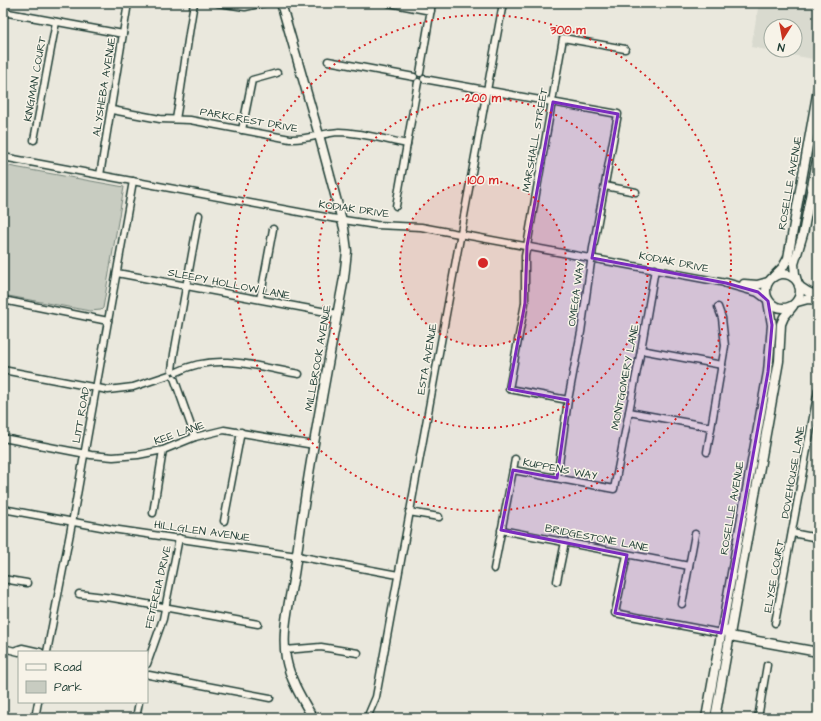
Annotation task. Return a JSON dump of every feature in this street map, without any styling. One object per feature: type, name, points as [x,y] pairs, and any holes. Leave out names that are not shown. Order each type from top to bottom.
[{"type":"main road","name":"MILLBROOK AVENUE","points":[[281,3],[342,219],[346,240],[347,259],[306,487],[284,637],[288,666],[293,681],[313,718]]},
{"type":"main road","name":"ROSELLE AVENUE","points":[[771,279],[783,267],[788,258],[818,89]]},
{"type":"main road","name":"ROSELLE AVENUE","points":[[798,284],[795,270],[795,258],[803,234],[818,155]]},
{"type":"main road","points":[[818,296],[808,292],[792,277],[786,274],[779,274],[771,279],[765,289],[767,300],[773,306],[778,308],[787,308],[808,300],[818,300]]},
{"type":"main road","name":"KODIAK DRIVE","points":[[726,283],[736,282],[757,285],[771,279]]},
{"type":"main road","name":"KODIAK DRIVE","points":[[726,283],[758,292],[767,300]]},
{"type":"main road","points":[[795,304],[800,295],[798,284]]},
{"type":"main road","name":"ROSELLE AVENUE","points":[[706,718],[768,372],[772,325],[767,300]]},
{"type":"main road","name":"ROSELLE AVENUE","points":[[715,718],[779,361],[781,324],[784,317],[795,304]]},
{"type":"main road","points":[[730,582],[732,596],[726,630],[730,636],[818,652]]},
{"type":"street","name":"ALYSHEBA AVENUE","points":[[100,175],[112,110],[128,3]]},
{"type":"street","points":[[176,119],[194,3]]},
{"type":"street","points":[[218,3],[246,6],[264,3]]},
{"type":"street","points":[[389,3],[431,11]]},
{"type":"street","points":[[396,206],[407,144],[416,73],[420,72],[432,3]]},
{"type":"street","name":"ESTA AVENUE","points":[[367,718],[376,697],[503,3]]},
{"type":"street","points":[[3,12],[123,34]]},
{"type":"street","name":"KINGMAN COURT","points":[[34,140],[56,22]]},
{"type":"street","name":"MARSHALL STREET","points":[[568,400],[509,389],[525,303],[525,256],[563,38],[625,49]]},
{"type":"street","points":[[328,61],[421,82],[424,79],[552,102]]},
{"type":"street","points":[[420,72],[424,79]]},
{"type":"street","points":[[242,130],[252,80],[277,73]]},
{"type":"street","name":"OMEGA WAY","points":[[552,102],[618,114],[568,400],[557,478]]},
{"type":"street","name":"PARKCREST DRIVE","points":[[112,110],[160,119],[190,120],[296,139],[341,132],[407,144]]},
{"type":"street","name":"KODIAK DRIVE","points":[[3,156],[376,225],[421,226],[726,283]]},
{"type":"street","name":"LITT ROAD","points":[[47,651],[134,181]]},
{"type":"street","points":[[605,186],[636,192]]},
{"type":"street","points":[[195,437],[173,374],[174,354],[199,215]]},
{"type":"street","points":[[260,299],[273,229]]},
{"type":"street","name":"MONTGOMERY LANE","points":[[614,489],[655,270]]},
{"type":"street","name":"SLEEPY HOLLOW LANE","points":[[117,273],[337,314]]},
{"type":"street","points":[[3,300],[108,321]]},
{"type":"street","points":[[707,452],[725,346],[722,318],[718,307]]},
{"type":"street","points":[[641,350],[722,365]]},
{"type":"street","points":[[3,370],[96,388],[114,390],[127,389],[203,364],[222,362],[238,363],[299,374]]},
{"type":"street","name":"DOVEHOUSE LANE","points":[[792,533],[816,415],[818,390]]},
{"type":"street","points":[[629,412],[711,427]]},
{"type":"street","name":"KEE LANE","points":[[3,438],[100,457],[138,455],[163,450],[195,437],[218,431],[231,430],[314,445]]},
{"type":"street","points":[[224,521],[241,432]]},
{"type":"street","points":[[153,513],[163,450]]},
{"type":"street","name":"KUPPENS WAY","points":[[515,459],[513,470],[614,489]]},
{"type":"street","points":[[494,569],[513,470]]},
{"type":"street","name":"HILLGLEN AVENUE","points":[[3,509],[72,523],[297,556],[398,575]]},
{"type":"street","points":[[410,512],[439,517]]},
{"type":"street","name":"BRIDGESTONE LANE","points":[[501,530],[689,566]]},
{"type":"street","points":[[792,533],[818,538]]},
{"type":"street","name":"ELYSE COURT","points":[[775,623],[792,533]]},
{"type":"street","points":[[682,604],[695,534]]},
{"type":"street","name":"FETEREIA DRIVE","points":[[148,661],[160,631],[179,538]]},
{"type":"street","points":[[557,581],[565,542]]},
{"type":"street","points":[[627,554],[615,613],[721,633]]},
{"type":"street","points":[[3,579],[27,583]]},
{"type":"street","points":[[79,594],[113,598],[258,624]]},
{"type":"street","points":[[285,650],[321,647],[358,653]]},
{"type":"street","points":[[3,648],[17,651],[22,648],[36,651]]},
{"type":"street","points":[[758,718],[767,665]]},
{"type":"street","points":[[148,674],[270,698]]},
{"type":"street","points":[[35,718],[38,703]]},
{"type":"street","points":[[136,718],[139,703]]},
{"type":"highlighted area","points":[[553,102],[618,114],[592,258],[726,283],[758,292],[768,301],[772,325],[768,372],[721,633],[615,613],[627,555],[501,530],[513,470],[557,478],[568,400],[509,389],[525,303],[527,246]]},
{"type":"shaded area","points":[[759,3],[818,3],[818,60],[803,57],[803,18],[763,18],[763,49],[751,47]]},
{"type":"green space","points":[[3,165],[124,187],[103,308],[101,310],[90,311],[3,295]]}]
